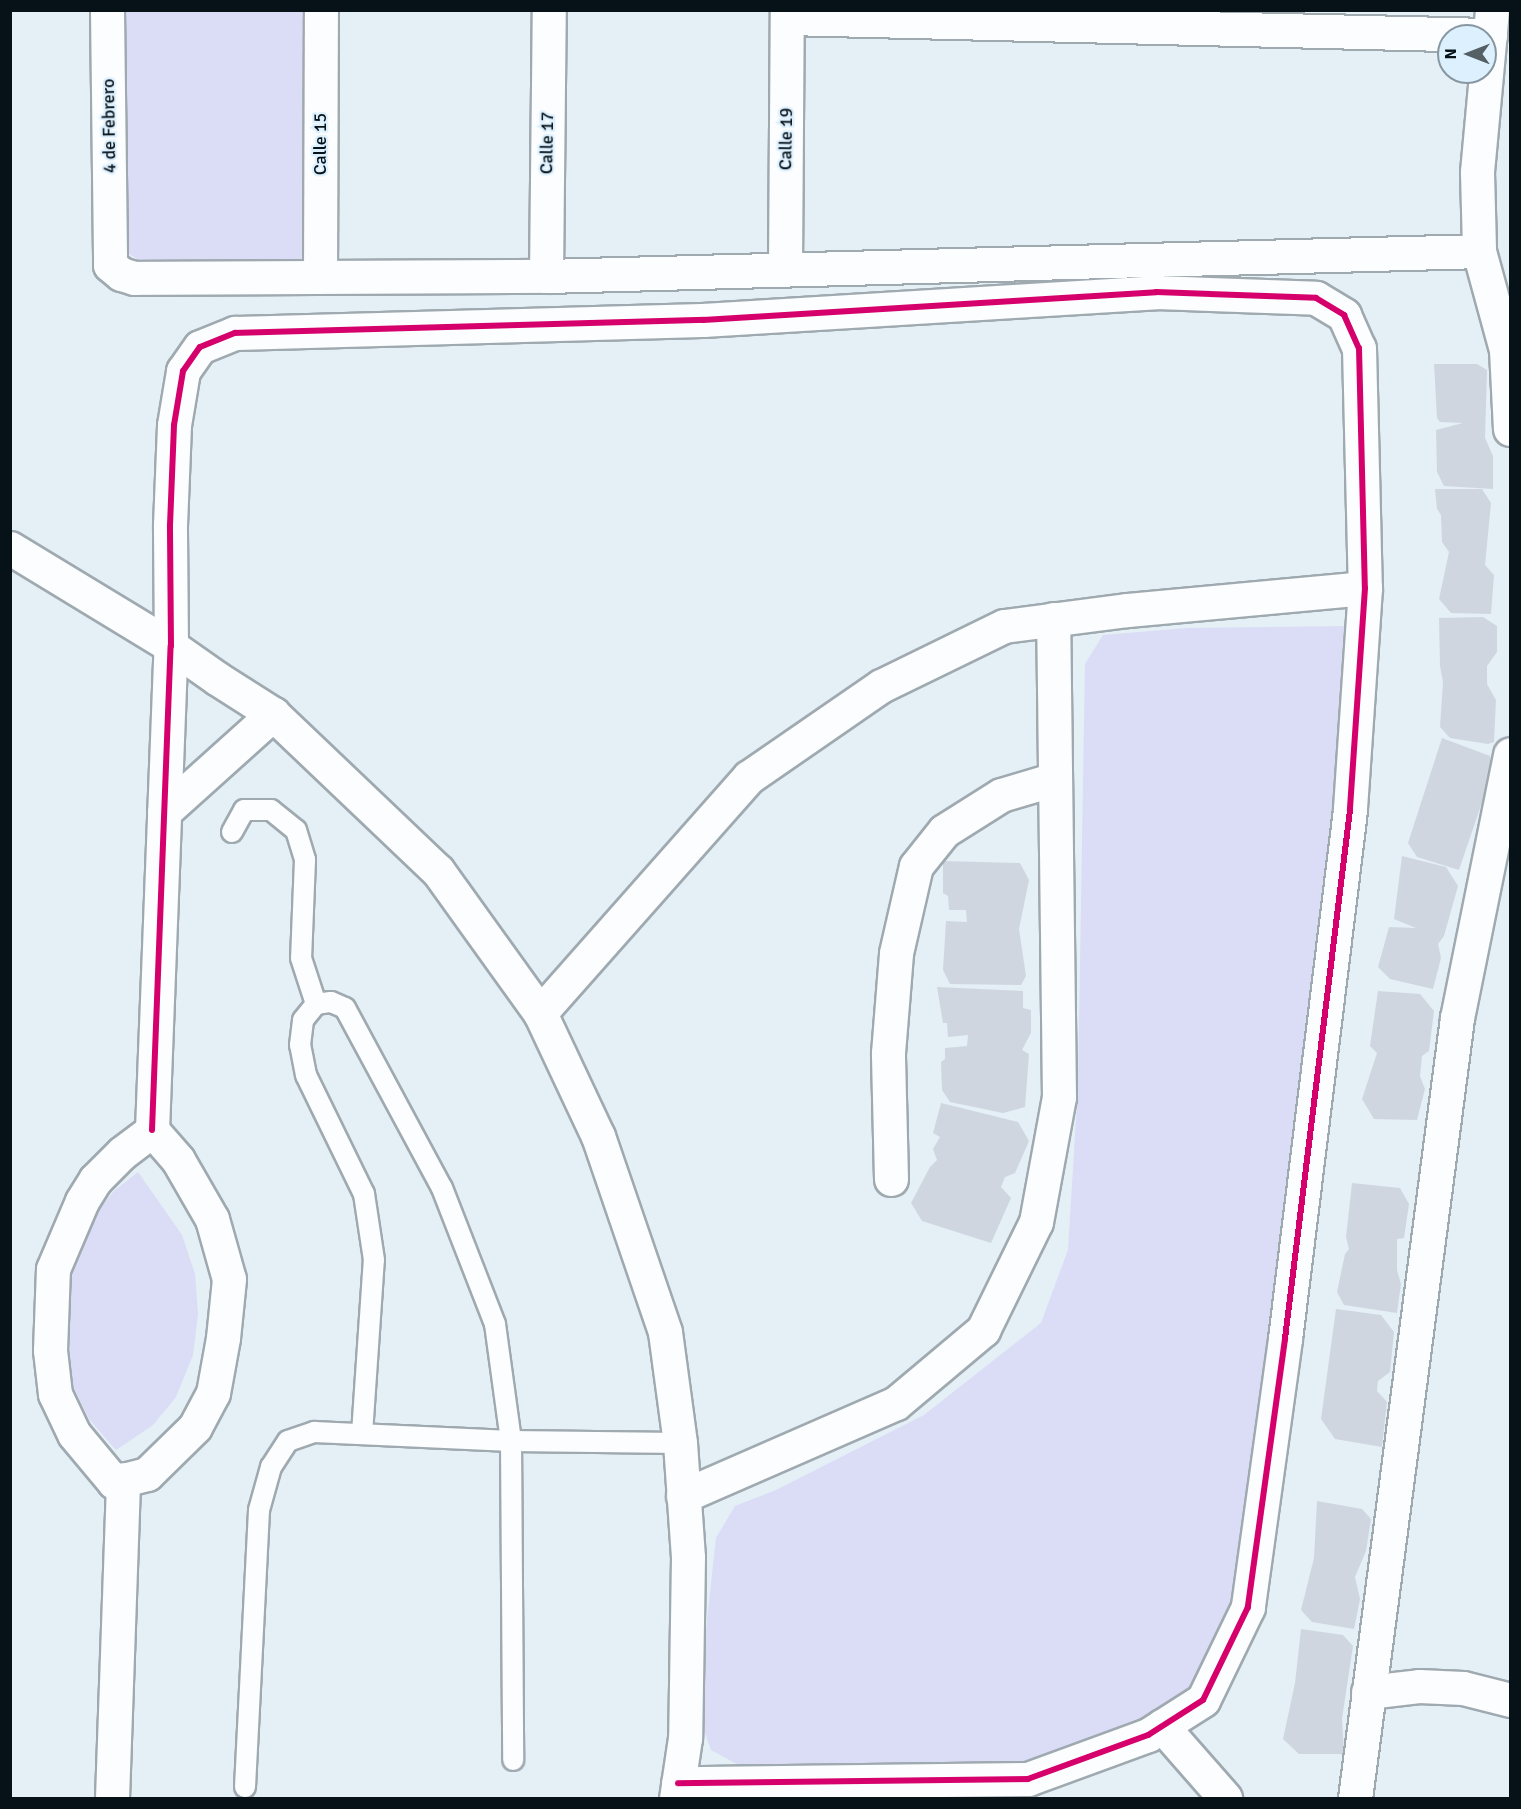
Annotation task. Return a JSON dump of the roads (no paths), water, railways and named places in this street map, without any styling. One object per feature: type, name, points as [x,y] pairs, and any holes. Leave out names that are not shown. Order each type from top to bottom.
[{"type":"street","name":"4 de Febrero","points":[[107,10],[110,265],[121,274],[134,278],[320,277]]},
{"type":"street","name":"Calle 15","points":[[320,277],[321,10]]},
{"type":"street","name":"Calle 17","points":[[546,276],[549,10]]},
{"type":"street","points":[[787,14],[1491,23],[1477,172],[1479,251],[1506,350],[1510,429]]},
{"type":"street","name":"Calle 19","points":[[785,268],[787,14]]},
{"type":"street","points":[[320,277],[546,276],[1479,251]]},
{"type":"street","points":[[10,548],[171,646],[273,714],[438,871],[540,1013],[598,1136],[665,1332],[680,1443],[688,1557],[685,1738],[677,1791],[1028,1779],[1148,1735],[1203,1701],[1248,1607],[1286,1339],[1350,810],[1365,588],[1359,348],[1344,315],[1316,298],[1156,292],[703,320],[235,333],[200,347],[183,371],[174,425],[170,525],[171,646],[152,1130],[178,1160],[212,1219],[229,1279],[213,1393],[195,1426],[147,1474],[114,1482],[74,1434],[55,1394],[50,1350],[53,1269],[82,1201],[95,1180],[122,1152],[152,1130]]},
{"type":"street","points":[[540,1013],[749,777],[881,686],[1004,626],[1053,619],[1365,588]]},
{"type":"street","points":[[683,1496],[896,1402],[983,1330],[1036,1222],[1059,1097],[1053,619]]},
{"type":"street","points":[[164,812],[273,714]]},
{"type":"street","points":[[1355,1798],[1457,1018],[1510,754]]},
{"type":"street","points":[[891,1179],[888,1053],[895,964],[916,866],[944,831],[1001,795],[1055,779]]},
{"type":"street","points":[[112,1798],[123,1479]]},
{"type":"street","points":[[1368,1692],[1430,1686],[1463,1688],[1510,1700]]},
{"type":"street","points":[[1162,1726],[1225,1798]]},
{"type":"lane","points":[[232,832],[244,810],[271,810],[296,830],[305,860],[301,958],[316,1004]]},
{"type":"lane","points":[[362,1434],[374,1260],[364,1194],[306,1075],[300,1045],[303,1020],[316,1004],[331,1002],[345,1008],[442,1188],[495,1324],[511,1441],[513,1760]]},
{"type":"lane","points":[[245,1787],[259,1510],[271,1467],[288,1441],[314,1432],[511,1441],[680,1443]]}]
